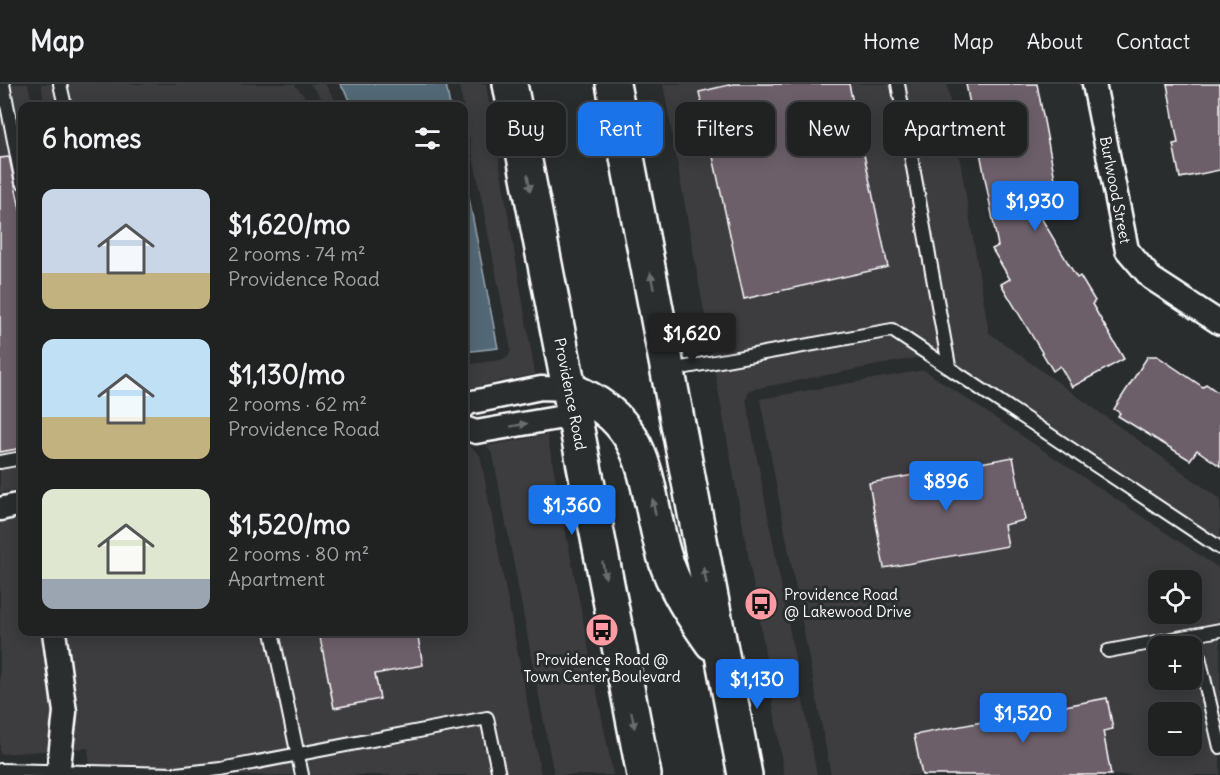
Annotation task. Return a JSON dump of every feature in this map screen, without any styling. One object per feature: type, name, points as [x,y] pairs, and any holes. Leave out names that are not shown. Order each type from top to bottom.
[{"type":"main road","name":"Providence Road","points":[[510,84],[644,775]]},
{"type":"main road","points":[[613,84],[720,654],[745,775]]},
{"type":"main road","points":[[572,402],[586,396],[617,421],[634,444],[647,471],[663,554],[670,572],[697,622],[720,654]]},
{"type":"street","name":"Burlwood Street","points":[[1094,84],[1127,250],[1151,278],[1220,323]]},
{"type":"street","points":[[468,403],[541,388],[572,402]]},
{"type":"street","points":[[468,429],[476,432],[572,402]]},
{"type":"street","points":[[0,509],[18,505]]},
{"type":"street","points":[[54,636],[64,712],[58,774]]},
{"type":"lane","points":[[3,84],[18,161]]},
{"type":"lane","points":[[60,84],[64,102]]},
{"type":"lane","points":[[898,84],[949,366]]},
{"type":"lane","points":[[667,371],[892,330],[1220,548]]},
{"type":"lane","points":[[0,462],[18,459]]},
{"type":"lane","points":[[1108,651],[1220,630]]},
{"type":"lane","points":[[1194,635],[1220,747]]},
{"type":"lane","points":[[273,636],[302,775]]},
{"type":"lane","points":[[0,771],[137,775],[240,770],[296,754],[487,718],[499,775]]},
{"type":"shaded area","points":[[0,84],[28,84],[32,102],[18,102],[18,489],[0,493]]},
{"type":"shaded area","points":[[41,84],[294,84],[309,102],[44,102]]},
{"type":"shaded area","points":[[310,84],[325,84],[336,102],[325,102]]},
{"type":"shaded area","points":[[459,84],[486,84],[489,102],[486,102],[486,156],[498,156],[535,374],[468,388],[468,364],[501,360],[508,357],[511,350],[468,130],[468,102],[463,102]]},
{"type":"shaded area","points":[[663,84],[947,84],[950,102],[883,102],[883,156],[959,156],[989,333],[1220,499],[1220,554],[931,360],[920,357],[749,390],[746,400],[817,775],[784,775],[760,621],[676,156],[775,156],[775,102],[675,102],[675,150]]},
{"type":"shaded area","points":[[924,370],[1220,569],[1220,775],[831,775],[760,399]]},
{"type":"shaded area","points":[[547,435],[613,775],[554,775],[493,455],[487,446]]},
{"type":"shaded area","points":[[468,444],[480,455],[541,775],[91,775],[88,748],[0,754],[0,518],[18,516],[18,636],[468,636]]},
{"type":"water","points":[[340,84],[446,84],[449,102],[351,102]]},
{"type":"water","points":[[468,194],[498,348],[468,352]]},
{"type":"building","points":[[733,84],[849,84],[853,102],[787,102],[787,156],[864,156],[888,267],[744,299],[713,156],[775,156],[775,102],[701,102],[699,92]]},
{"type":"building","points":[[966,84],[1037,84],[1059,200],[1034,206],[1077,278],[1080,276],[1095,301],[1092,304],[1124,359],[1072,387],[1060,366],[1053,371],[1001,284],[1010,279],[992,249],[998,246],[981,156],[1027,156],[1027,102],[970,102]]},
{"type":"building","points":[[1167,84],[1220,84],[1220,170],[1180,178],[1173,144],[1178,143]]},
{"type":"building","points":[[9,157],[18,199],[18,449],[0,452],[0,158]]},
{"type":"building","points":[[1148,356],[1157,356],[1203,387],[1206,384],[1220,394],[1220,466],[1197,450],[1190,460],[1118,416],[1120,413],[1114,409]]},
{"type":"building","points":[[1013,457],[1025,520],[1004,525],[1008,546],[884,568],[869,483]]},
{"type":"building","points":[[320,636],[418,636],[423,665],[375,674],[380,699],[334,708]]},
{"type":"building","points":[[1107,698],[1113,729],[1103,731],[1111,775],[922,775],[914,735]]},
{"type":"place","name":"Providence Road @ Lakewood Drive","points":[[761,604]]},
{"type":"place","name":"Providence Road @ Town Center Boulevard","points":[[602,630]]}]
